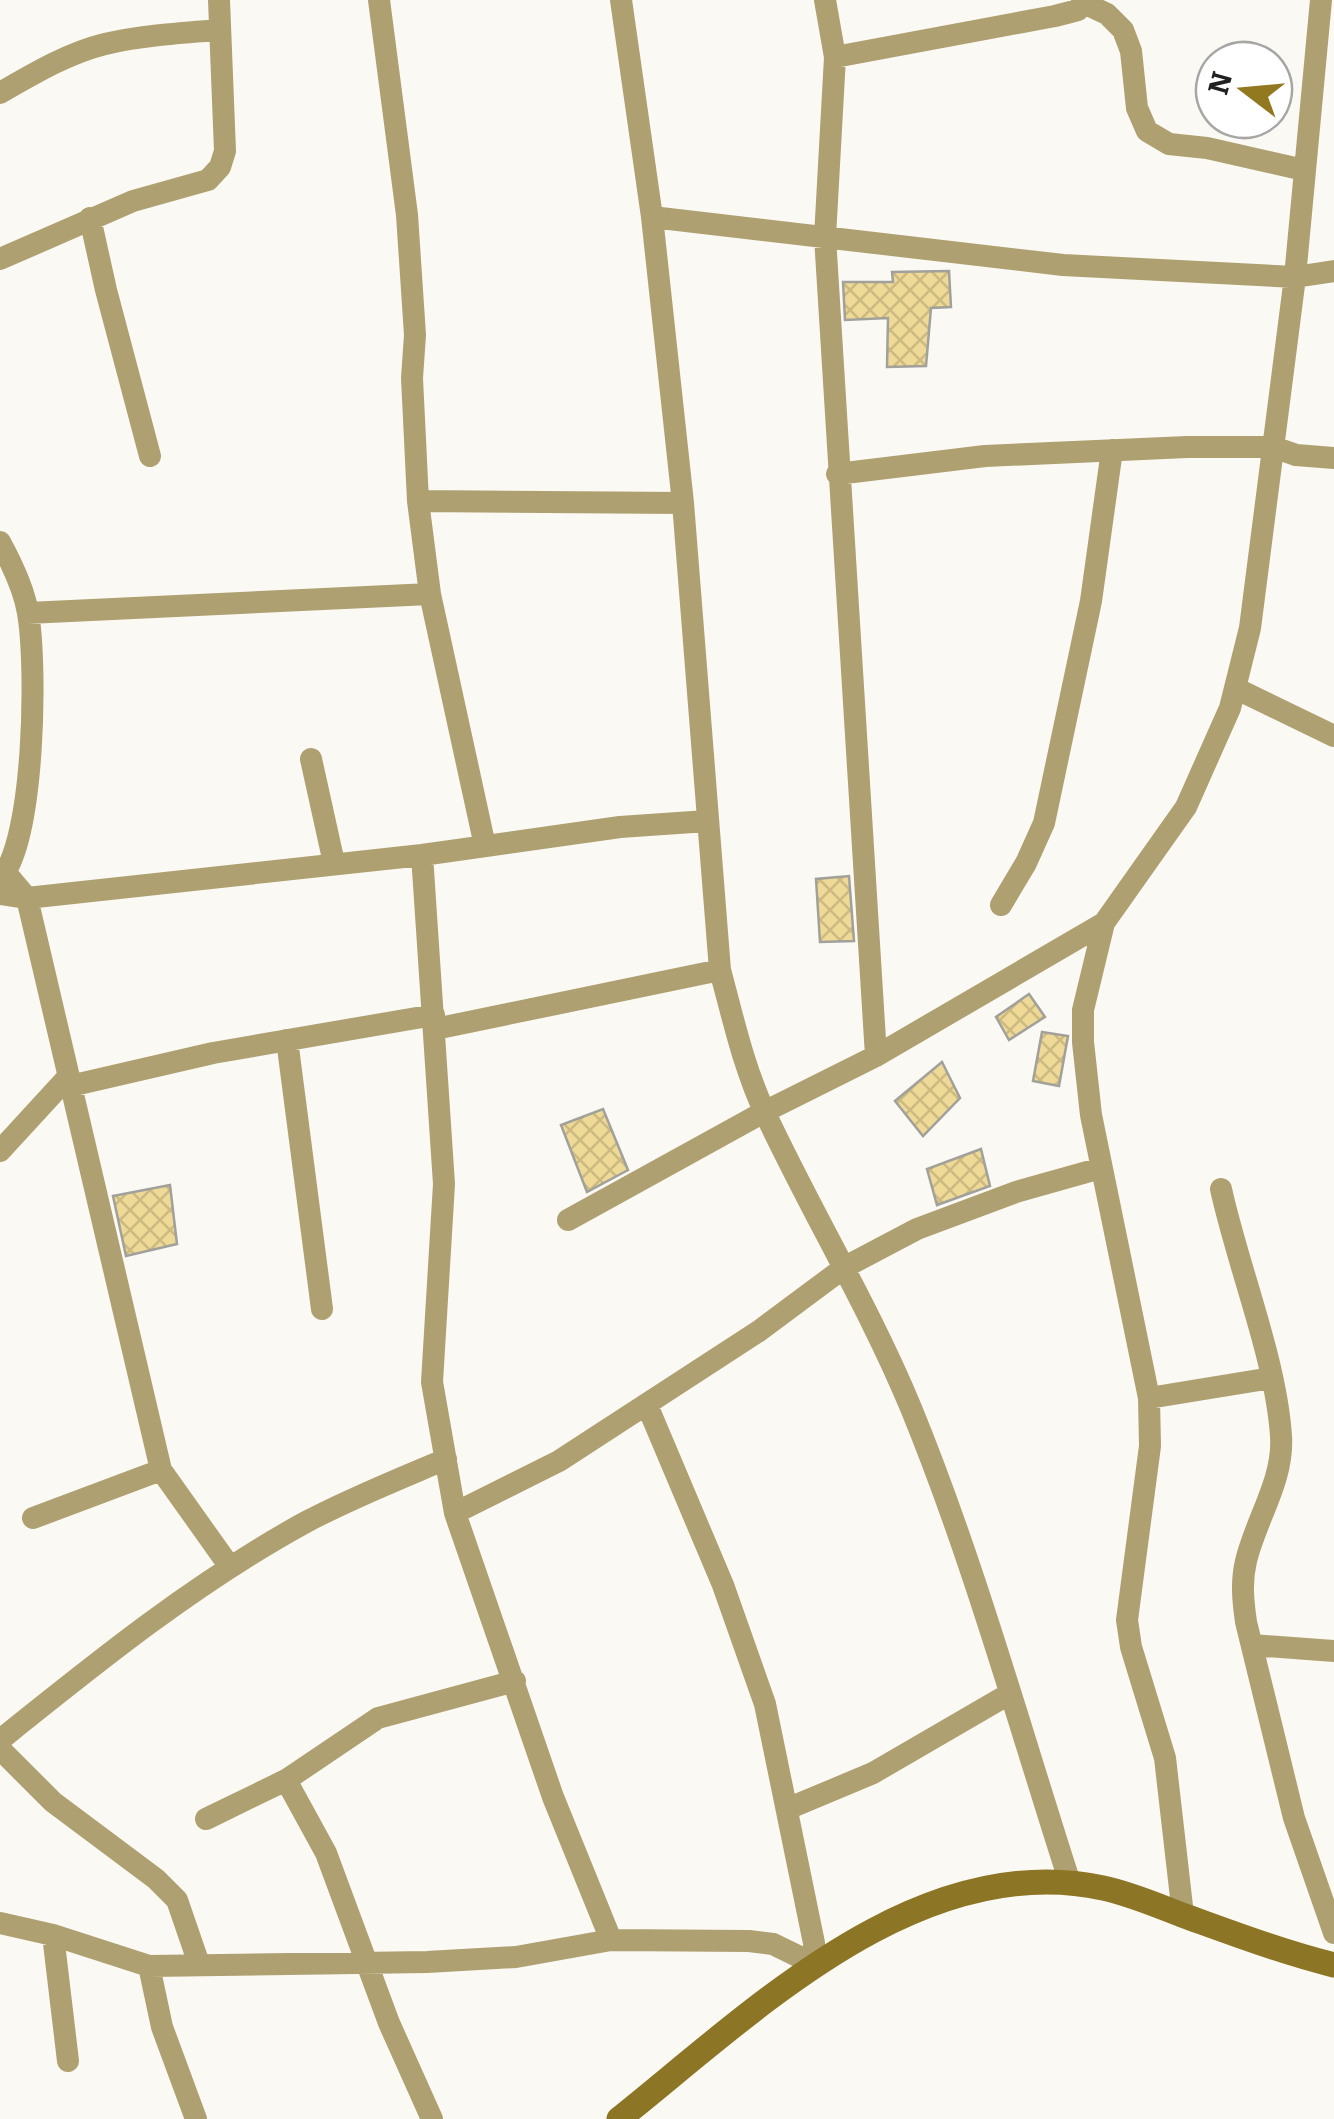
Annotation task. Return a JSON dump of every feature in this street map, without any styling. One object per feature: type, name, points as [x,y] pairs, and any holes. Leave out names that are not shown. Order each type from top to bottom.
[{"type":"street","points":[[0,259],[90,218],[208,180],[220,167],[224,150],[220,0]]},
{"type":"street","points":[[380,0],[407,215],[415,335],[412,378],[418,501],[430,594],[485,846]]},
{"type":"street","points":[[621,0],[652,217],[683,503],[720,970],[738,1040],[764,1112],[844,1267],[930,1456],[1070,1883]]},
{"type":"street","points":[[825,0],[835,57],[825,238],[876,1056]]},
{"type":"street","points":[[1183,1915],[1165,1758],[1130,1647],[1128,1620],[1150,1446],[1149,1398],[1091,1116],[1083,1042],[1084,1010],[1104,923],[1186,806],[1230,708],[1250,628],[1304,170],[1324,52],[1321,0]]},
{"type":"street","points":[[835,57],[1055,16],[1078,10],[1084,1],[1108,14],[1123,30],[1132,51],[1137,108],[1147,131],[1169,144],[1207,148],[1304,170]]},
{"type":"street","points":[[0,93],[44,67],[102,44],[220,30]]},
{"type":"street","points":[[652,217],[1063,265],[1294,277],[1334,271]]},
{"type":"street","points":[[90,218],[150,456]]},
{"type":"street","points":[[837,474],[985,456],[1112,450],[1273,447],[1296,455],[1334,458]]},
{"type":"street","points":[[1001,905],[1044,822],[1091,601],[1112,450]]},
{"type":"street","points":[[418,501],[683,503]]},
{"type":"street","points":[[0,542],[28,612],[32,685],[22,822],[2,882],[27,898],[422,855],[620,827],[707,821]]},
{"type":"street","points":[[28,612],[430,594]]},
{"type":"street","points":[[1235,688],[1334,736]]},
{"type":"street","points":[[311,760],[334,864]]},
{"type":"street","points":[[422,855],[444,1184],[432,1382],[455,1513],[553,1798],[611,1940]]},
{"type":"street","points":[[27,898],[161,1470],[230,1567]]},
{"type":"street","points":[[568,1220],[764,1112],[876,1056],[1104,923]]},
{"type":"street","points":[[0,1151],[69,1081],[287,1040],[434,1022],[720,970]]},
{"type":"street","points":[[287,1040],[322,1309]]},
{"type":"street","points":[[455,1513],[558,1461],[648,1405],[759,1331],[844,1267],[929,1224],[1016,1192],[1102,1168]]},
{"type":"street","points":[[1221,1189],[1272,1378],[1282,1438],[1278,1471],[1246,1560],[1241,1592],[1294,1818],[1334,1934]]},
{"type":"street","points":[[1149,1398],[1272,1378]]},
{"type":"street","points":[[648,1405],[723,1585],[765,1704],[814,1943],[814,1964]]},
{"type":"street","points":[[0,1740],[133,1634],[230,1567],[307,1522],[446,1459]]},
{"type":"street","points":[[34,1518],[161,1470]]},
{"type":"street","points":[[1252,1645],[1334,1651]]},
{"type":"street","points":[[206,1819],[286,1780],[378,1718],[515,1682]]},
{"type":"street","points":[[787,1809],[874,1773],[1009,1694]]},
{"type":"street","points":[[0,1749],[54,1802],[156,1879],[177,1900],[199,1964]]},
{"type":"street","points":[[286,1780],[326,1852],[370,1965],[388,2024],[432,2119]]},
{"type":"street","points":[[619,2119],[814,1964],[906,1916],[954,1896],[995,1886],[1070,1883],[1127,1894],[1291,1954],[1334,1965]]},
{"type":"street","points":[[0,1923],[53,1935],[149,1966],[370,1965],[516,1957],[611,1940],[750,1941],[772,1944],[814,1964]]},
{"type":"street","points":[[53,1935],[68,2061]]},
{"type":"street","points":[[149,1966],[162,2026],[196,2119]]},
{"type":"building","points":[[949,271],[951,307],[931,308],[926,366],[887,367],[888,318],[845,320],[843,282],[893,282],[892,272]]},
{"type":"building","points":[[849,876],[854,941],[820,942],[816,879]]},
{"type":"building","points":[[1029,994],[1045,1017],[1009,1040],[996,1017]]},
{"type":"building","points":[[1042,1032],[1068,1036],[1059,1086],[1033,1081]]},
{"type":"building","points":[[942,1062],[960,1098],[923,1136],[895,1101]]},
{"type":"building","points":[[603,1109],[628,1170],[587,1192],[561,1125]]},
{"type":"building","points":[[981,1149],[990,1186],[937,1205],[927,1169]]},
{"type":"building","points":[[170,1185],[177,1244],[126,1256],[113,1196]]}]
